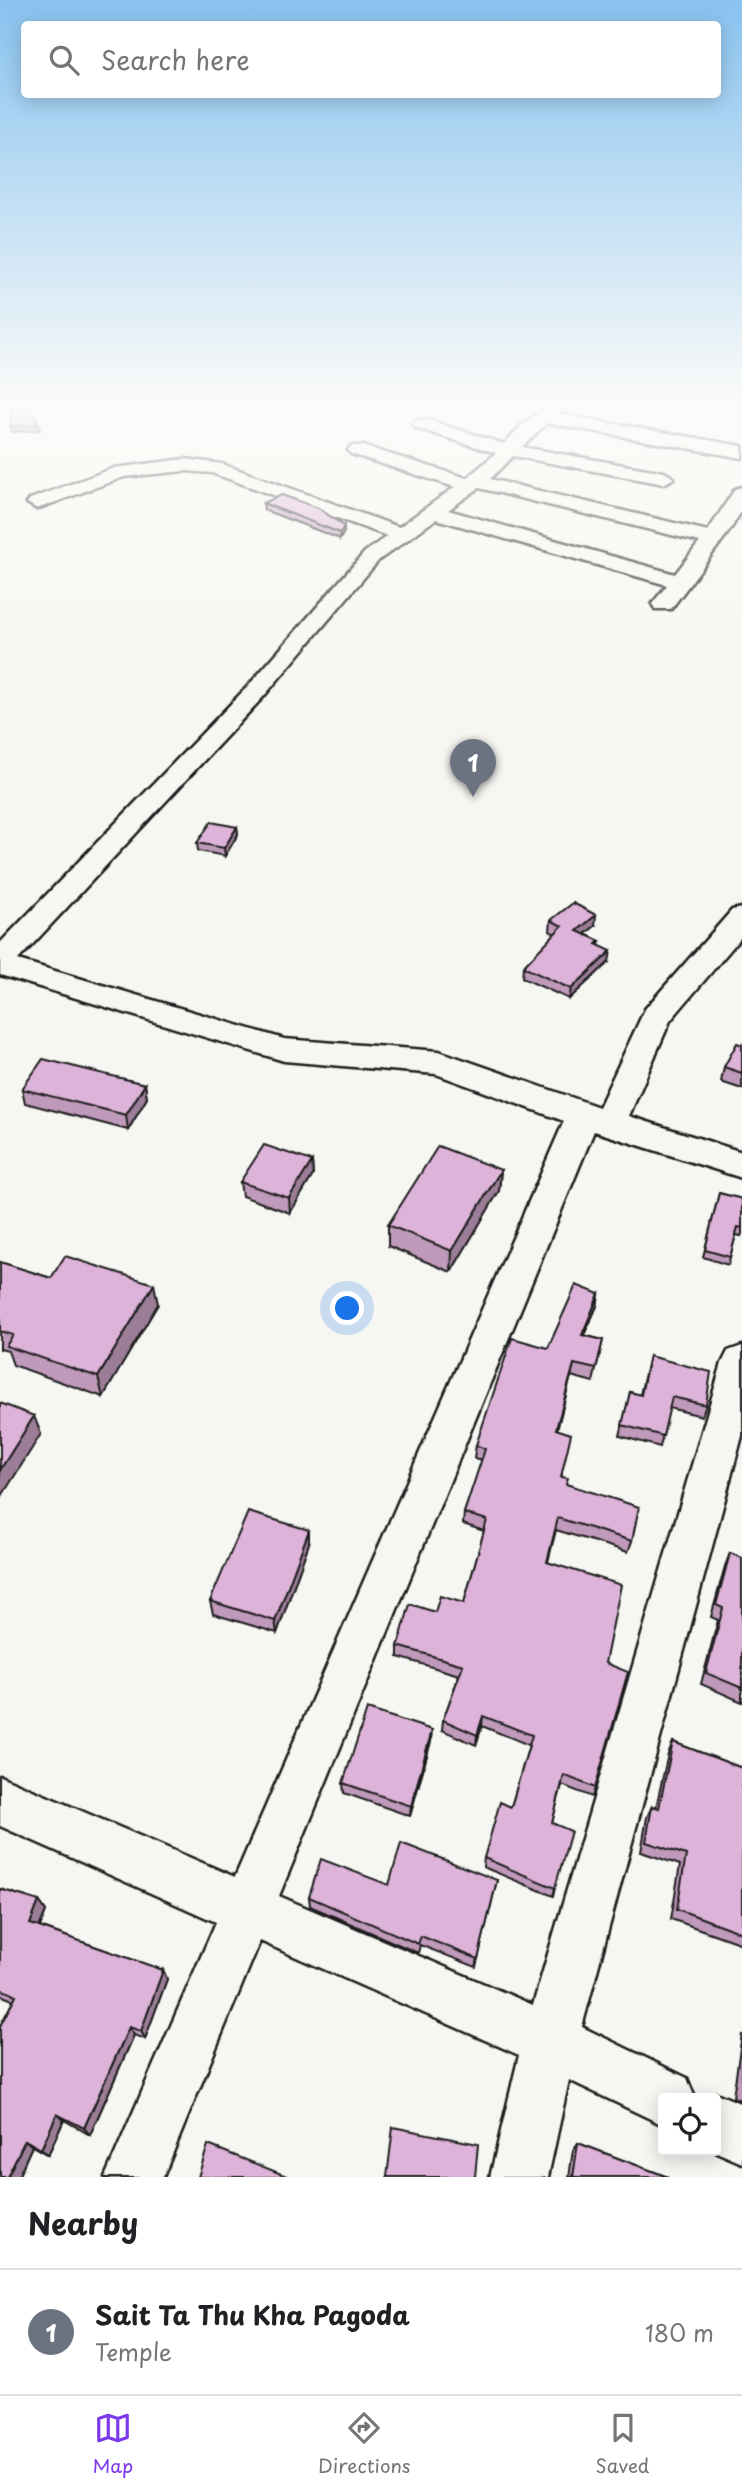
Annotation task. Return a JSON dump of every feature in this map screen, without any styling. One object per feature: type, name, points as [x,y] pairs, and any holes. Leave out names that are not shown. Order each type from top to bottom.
[{"type":"street","points":[[312,503],[401,534]]},
{"type":"street","points":[[445,503],[372,556],[257,690],[0,963],[284,1050],[439,1063],[596,1119],[742,1164]]},
{"type":"street","points":[[557,503],[714,539]]},
{"type":"street","points":[[663,604],[714,539],[737,503]]},
{"type":"street","points":[[432,512],[680,582]]},
{"type":"street","points":[[134,2177],[245,1910],[596,1119],[656,1017],[742,917]]},
{"type":"street","points":[[519,2177],[550,2041],[742,1363]]},
{"type":"street","points":[[0,1801],[550,2041],[658,2094]]},
{"type":"street","points":[[721,2124],[742,2134]]},
{"type":"building","points":[[263,503],[303,503],[318,508],[344,526],[340,533]]},
{"type":"building","points":[[211,822],[237,827],[224,848],[197,843]]},
{"type":"building","points":[[573,903],[596,915],[577,931],[600,941],[596,944],[611,951],[571,989],[523,967],[562,926],[551,920]]},
{"type":"building","points":[[737,1043],[742,1045],[742,1073],[724,1067]]},
{"type":"building","points":[[43,1059],[145,1084],[126,1115],[22,1089]]},
{"type":"building","points":[[264,1145],[312,1161],[289,1198],[240,1182]]},
{"type":"building","points":[[438,1146],[501,1170],[452,1251],[388,1225]]},
{"type":"building","points":[[719,1193],[742,1199],[742,1228],[738,1227],[730,1257],[705,1250]]},
{"type":"building","points":[[65,1256],[154,1284],[98,1377],[6,1346],[13,1335],[0,1331],[0,1262],[51,1278]]},
{"type":"building","points":[[576,1285],[599,1294],[582,1335],[603,1340],[596,1369],[574,1364],[556,1429],[571,1434],[561,1477],[568,1478],[566,1484],[639,1507],[632,1541],[558,1518],[547,1562],[621,1585],[605,1663],[628,1672],[595,1788],[564,1775],[552,1823],[571,1831],[555,1888],[484,1858],[500,1802],[511,1807],[532,1735],[483,1716],[477,1735],[443,1720],[463,1665],[398,1646],[410,1604],[435,1612],[440,1596],[464,1603],[487,1520],[464,1513],[485,1449],[476,1445],[512,1338],[548,1348]]},
{"type":"building","points":[[649,1356],[711,1372],[706,1405],[672,1397],[663,1436],[622,1425],[630,1392],[641,1395]]},
{"type":"building","points":[[0,1403],[34,1416],[0,1470]]},
{"type":"building","points":[[248,1512],[309,1530],[275,1621],[210,1601]]},
{"type":"building","points":[[730,1553],[742,1558],[742,1688],[706,1673],[723,1608],[716,1605]]},
{"type":"building","points":[[367,1709],[432,1730],[411,1806],[343,1783]]},
{"type":"building","points":[[673,1742],[742,1768],[742,1933],[677,1909],[686,1855],[646,1842],[652,1806],[659,1808]]},
{"type":"building","points":[[401,1843],[497,1880],[478,1959],[421,1936],[418,1944],[309,1897],[321,1859],[389,1885]]},
{"type":"building","points":[[0,1889],[39,1901],[30,1924],[163,1970],[141,2031],[129,2027],[84,2128],[57,2114],[41,2149],[25,2140],[7,2177],[0,2177],[0,2026],[16,1995],[0,1989]]},
{"type":"building","points":[[393,2127],[478,2144],[475,2177],[387,2177]]},
{"type":"building","points":[[578,2143],[668,2177],[573,2177]]},
{"type":"building","points":[[208,2145],[289,2177],[198,2177]]},
{"type":"place","name":"Sait Ta Thu Kha Pagoda","points":[[473,797]]}]
